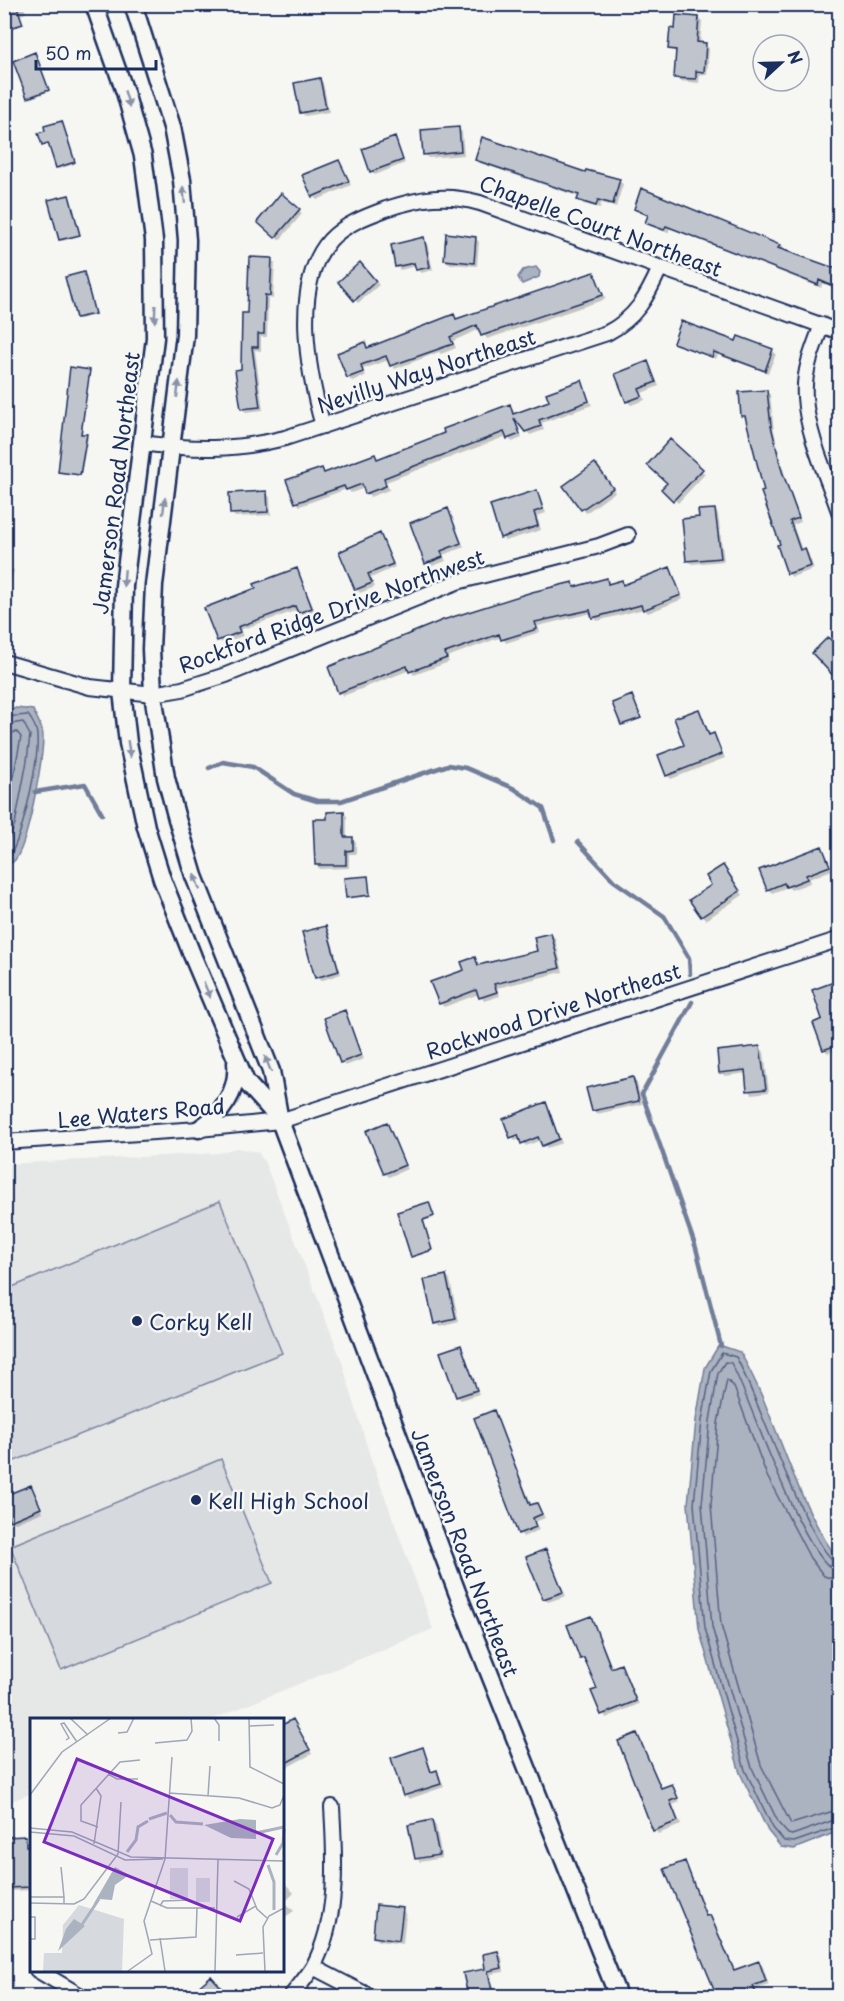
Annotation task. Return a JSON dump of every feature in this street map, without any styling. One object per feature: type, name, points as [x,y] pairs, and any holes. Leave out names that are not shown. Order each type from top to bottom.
[{"type":"street","name":"Jamerson Road Northeast","points":[[94,4],[134,125],[150,198],[155,255],[155,326],[123,586],[122,691],[134,776],[162,879],[246,1082],[280,1120]]},
{"type":"street","name":"Jamerson Road Northeast","points":[[133,4],[172,127],[186,210],[188,299],[154,594],[151,649],[153,694],[166,778],[179,828],[221,948],[271,1071],[280,1120],[452,1581],[618,1996]]},
{"type":"street","name":"Chapelle Court Northeast","points":[[323,426],[309,357],[306,313],[312,268],[332,238],[366,216],[417,199],[459,197],[840,332]]},
{"type":"street","name":"Nevilly Way Northeast","points":[[141,443],[225,450],[252,447],[607,333],[632,318],[643,304],[660,268]]},
{"type":"street","points":[[822,325],[809,361],[805,397],[810,423],[840,514]]},
{"type":"street","name":"Rockford Ridge Drive Northwest","points":[[4,662],[90,687],[153,694],[202,684],[457,582],[599,546],[628,535]]},
{"type":"street","name":"Rockwood Drive Northeast","points":[[280,1120],[840,939]]},
{"type":"street","points":[[199,1129],[214,1118],[227,1101],[236,1079],[235,1056]]},
{"type":"street","name":"Lee Waters Road","points":[[4,1142],[199,1129],[280,1120]]},
{"type":"street","points":[[291,1996],[313,1966],[331,1915],[334,1879],[332,1807]]},
{"type":"street","points":[[313,1966],[369,1996]]},
{"type":"street","points":[[40,1971],[81,1996]]},
{"type":"shaded area","name":"Kell High School","points":[[237,1148],[258,1152],[265,1163],[341,1359],[370,1456],[433,1629],[215,1718],[30,1718],[30,1793],[5,1804],[5,1164],[218,1153]]},
{"type":"shaded area","name":"Corky Kell","points":[[220,1201],[282,1353],[5,1465],[5,1290]]},
{"type":"shaded area","points":[[221,1459],[272,1583],[61,1670],[10,1546]]},
{"type":"water","points":[[536,267],[540,272],[539,277],[522,284],[518,277],[523,270]]},
{"type":"water","points":[[16,708],[33,710],[40,723],[43,736],[34,802],[24,840],[13,862],[4,863],[5,712]]},
{"type":"water","points":[[719,1345],[740,1352],[754,1378],[809,1510],[839,1561],[839,1831],[794,1849],[781,1847],[768,1831],[740,1773],[699,1629],[688,1504],[696,1420],[705,1368]]},
{"type":"building","points":[[4,4],[16,4],[23,24],[4,30]]},
{"type":"building","points":[[676,15],[699,17],[697,42],[706,43],[704,72],[696,71],[696,79],[674,78],[676,50],[668,49],[670,28],[675,29]]},
{"type":"building","points":[[35,52],[49,90],[27,98],[13,61]]},
{"type":"building","points":[[320,78],[326,108],[300,113],[294,83]]},
{"type":"building","points":[[62,121],[75,162],[56,168],[48,143],[42,145],[38,133],[45,131],[44,126]]},
{"type":"building","points":[[459,127],[461,151],[423,155],[421,130]]},
{"type":"building","points":[[395,137],[403,160],[370,172],[362,149]]},
{"type":"building","points":[[482,137],[585,172],[586,170],[620,179],[613,204],[598,200],[596,206],[577,200],[579,195],[475,160]]},
{"type":"building","points":[[339,160],[349,181],[312,197],[302,175]]},
{"type":"building","points":[[641,188],[780,245],[778,248],[840,270],[840,289],[819,280],[818,285],[666,226],[664,230],[645,223],[648,215],[634,209]]},
{"type":"building","points":[[281,193],[300,209],[275,238],[257,222]]},
{"type":"building","points":[[69,195],[80,235],[59,240],[48,200]]},
{"type":"building","points":[[446,233],[476,237],[474,263],[444,260]]},
{"type":"building","points":[[424,237],[430,267],[416,270],[414,263],[395,267],[391,245]]},
{"type":"building","points":[[249,257],[272,258],[270,296],[265,295],[264,334],[258,334],[258,347],[252,347],[260,407],[241,409],[235,370],[241,369],[242,313],[247,313]]},
{"type":"building","points":[[360,262],[376,281],[354,301],[338,282]]},
{"type":"building","points":[[84,272],[95,314],[76,318],[65,277]]},
{"type":"building","points":[[594,272],[603,295],[481,336],[477,325],[450,337],[453,344],[390,366],[386,356],[361,365],[363,372],[347,378],[337,353],[365,342],[367,348],[454,314],[456,319]]},
{"type":"building","points":[[681,321],[736,341],[738,336],[773,349],[765,371],[714,352],[712,357],[673,343]]},
{"type":"building","points":[[648,361],[656,382],[639,389],[642,396],[626,402],[615,374]]},
{"type":"building","points":[[70,367],[90,370],[81,434],[87,434],[80,475],[58,472]]},
{"type":"building","points":[[582,380],[589,401],[539,420],[541,426],[525,432],[514,418],[520,434],[507,439],[504,432],[435,458],[384,478],[386,486],[365,494],[362,484],[346,490],[344,486],[295,503],[286,480],[322,468],[324,473],[375,454],[377,459],[444,433],[443,429],[510,404],[513,414],[549,401],[546,393]]},
{"type":"building","points":[[767,390],[771,426],[782,471],[799,518],[790,521],[800,550],[805,548],[811,566],[787,574],[777,545],[780,544],[761,492],[764,491],[745,416],[741,416],[739,392]]},
{"type":"building","points":[[670,439],[703,469],[673,501],[661,489],[667,483],[647,465]]},
{"type":"building","points":[[595,463],[613,488],[581,510],[563,486]]},
{"type":"building","points":[[537,490],[543,509],[534,512],[538,526],[500,538],[490,505]]},
{"type":"building","points":[[267,491],[268,512],[230,514],[229,493]]},
{"type":"building","points":[[448,508],[461,543],[441,551],[443,557],[425,564],[410,523]]},
{"type":"building","points":[[715,509],[721,558],[686,561],[682,519],[699,517],[698,510]]},
{"type":"building","points":[[380,533],[393,564],[368,574],[372,583],[355,590],[339,552]]},
{"type":"building","points":[[670,567],[681,595],[643,610],[641,605],[592,618],[590,610],[535,622],[537,629],[501,640],[499,634],[445,653],[447,658],[409,672],[407,666],[338,693],[328,667],[443,620],[532,592],[573,582],[574,587],[607,578],[608,584],[622,580],[623,585]]},
{"type":"building","points":[[297,568],[312,608],[298,613],[295,606],[238,627],[240,632],[217,641],[204,608],[256,588],[254,584]]},
{"type":"building","points":[[828,637],[840,649],[840,683],[812,653]]},
{"type":"building","points":[[632,695],[641,718],[621,725],[612,703]]},
{"type":"building","points":[[699,709],[709,735],[714,733],[722,754],[666,776],[658,755],[684,745],[674,718]]},
{"type":"building","points":[[344,811],[344,837],[353,837],[353,850],[346,851],[346,865],[315,865],[313,819],[327,819],[327,812]]},
{"type":"building","points":[[822,846],[830,866],[806,875],[807,879],[786,887],[784,883],[767,890],[759,870]]},
{"type":"building","points":[[723,865],[740,891],[701,917],[689,900],[711,885],[706,876]]},
{"type":"building","points":[[368,876],[370,895],[346,898],[344,878]]},
{"type":"building","points":[[326,926],[339,971],[315,978],[302,932]]},
{"type":"building","points":[[551,933],[560,968],[494,984],[497,992],[479,998],[476,990],[439,1004],[430,982],[464,970],[461,962],[475,957],[478,965],[537,951],[534,937]]},
{"type":"building","points":[[834,982],[840,998],[840,1044],[823,1050],[813,1023],[822,1019],[812,990]]},
{"type":"building","points":[[345,1010],[361,1055],[340,1063],[324,1018]]},
{"type":"building","points":[[760,1046],[766,1089],[747,1091],[745,1070],[719,1073],[717,1051]]},
{"type":"building","points":[[633,1077],[639,1101],[592,1111],[586,1088]]},
{"type":"building","points":[[546,1102],[559,1139],[542,1146],[538,1137],[521,1144],[518,1135],[510,1138],[503,1119]]},
{"type":"building","points":[[387,1122],[405,1165],[384,1174],[366,1131]]},
{"type":"building","points":[[429,1202],[434,1216],[423,1220],[432,1250],[411,1257],[397,1212]]},
{"type":"building","points":[[446,1275],[456,1319],[434,1324],[424,1280]]},
{"type":"building","points":[[461,1345],[477,1390],[456,1397],[440,1352]]},
{"type":"building","points":[[494,1410],[530,1505],[537,1503],[542,1514],[533,1518],[536,1527],[518,1534],[474,1418]]},
{"type":"building","points":[[31,1485],[41,1508],[10,1521],[4,1508],[4,1496]]},
{"type":"building","points":[[546,1549],[563,1592],[543,1599],[526,1557]]},
{"type":"building","points":[[591,1616],[611,1668],[621,1664],[636,1701],[601,1715],[591,1691],[597,1689],[584,1658],[580,1659],[567,1625]]},
{"type":"building","points":[[293,1719],[310,1750],[284,1764],[284,1724]]},
{"type":"building","points":[[637,1733],[661,1788],[672,1784],[678,1798],[670,1801],[678,1821],[653,1831],[618,1741]]},
{"type":"building","points":[[423,1747],[431,1772],[437,1770],[441,1784],[403,1796],[391,1758]]},
{"type":"building","points":[[432,1820],[439,1855],[415,1859],[408,1825]]},
{"type":"building","points":[[26,1836],[26,1846],[30,1846],[30,1887],[6,1888],[5,1837]]},
{"type":"building","points":[[685,1861],[706,1916],[710,1915],[734,1970],[759,1961],[766,1981],[753,1986],[757,1996],[717,1996],[664,1869]]},
{"type":"building","points":[[376,1905],[403,1908],[399,1941],[373,1937]]},
{"type":"building","points":[[498,1951],[502,1968],[488,1971],[493,1996],[468,1996],[463,1973],[485,1969],[483,1954]]},
{"type":"building","points":[[211,1976],[229,1996],[188,1996]]},
{"type":"waterway","points":[[209,768],[223,762],[253,767],[294,794],[317,801],[341,801],[448,765],[466,768],[513,788],[543,808],[554,840]]},
{"type":"waterway","points":[[35,792],[85,784],[102,814]]},
{"type":"waterway","points":[[578,842],[614,881],[664,916],[689,958],[690,974]]},
{"type":"waterway","points":[[692,1002],[642,1094],[696,1248],[721,1346]]},
{"type":"waterway","points":[[836,1832],[840,1842]]},
{"type":"place","name":"Corky Kell","points":[[137,1321]]},
{"type":"place","name":"Kell High School","points":[[196,1500]]}]
